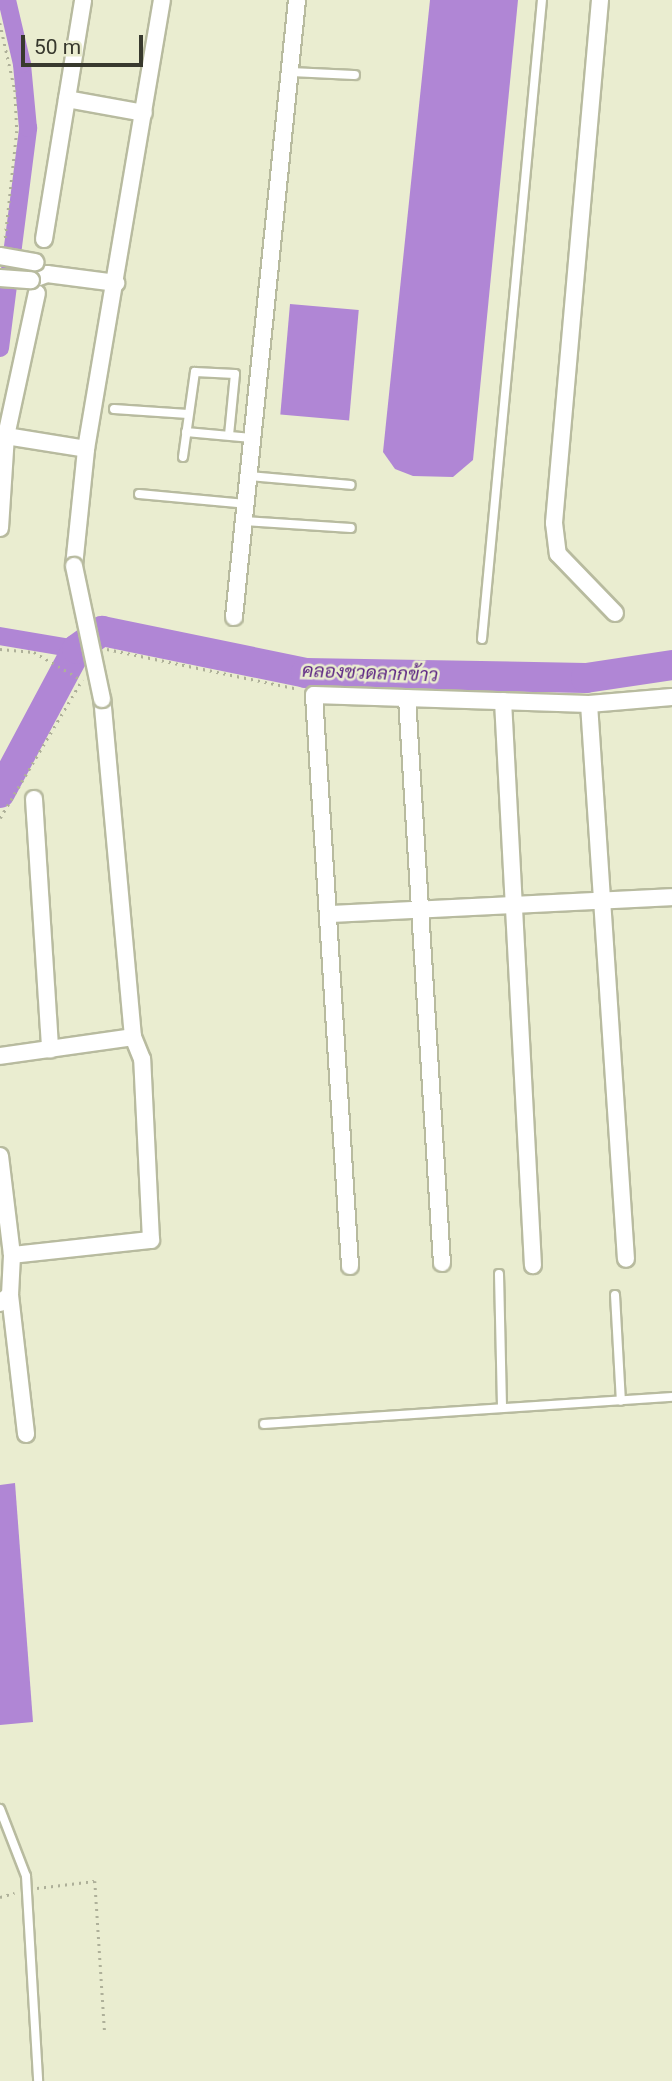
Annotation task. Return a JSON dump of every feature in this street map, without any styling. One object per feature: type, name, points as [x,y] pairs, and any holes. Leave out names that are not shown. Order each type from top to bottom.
[{"type":"street","points":[[44,239],[83,0]]},
{"type":"street","points":[[12,1255],[151,1240],[142,1059],[133,1037],[102,699],[74,566],[86,449],[162,0]]},
{"type":"street","points":[[234,617],[297,0]]},
{"type":"street","points":[[600,0],[554,523],[558,554],[614,613]]},
{"type":"street","points":[[67,99],[144,113]]},
{"type":"street","points":[[2,251],[41,268],[116,283]]},
{"type":"street","points":[[0,528],[6,436],[34,287],[41,268]]},
{"type":"street","points":[[0,278],[34,287]]},
{"type":"street","points":[[6,436],[86,449]]},
{"type":"street","points":[[350,1266],[314,695],[589,704],[672,697]]},
{"type":"street","points":[[407,698],[442,1263]]},
{"type":"street","points":[[503,701],[533,1265]]},
{"type":"street","points":[[589,704],[626,1259]]},
{"type":"street","points":[[34,799],[50,1049]]},
{"type":"street","points":[[329,914],[672,897]]},
{"type":"street","points":[[0,1056],[133,1037]]},
{"type":"street","points":[[0,1156],[12,1255],[5,1299],[26,1434]]},
{"type":"lane","points":[[482,639],[542,0]]},
{"type":"lane","points":[[290,72],[355,75]]},
{"type":"lane","points":[[183,457],[191,375],[201,370],[232,371],[237,380],[229,435]]},
{"type":"lane","points":[[114,409],[188,414]]},
{"type":"lane","points":[[186,432],[253,438]]},
{"type":"lane","points":[[249,476],[351,485]]},
{"type":"lane","points":[[139,494],[351,528]]},
{"type":"lane","points":[[499,1274],[502,1408]]},
{"type":"lane","points":[[615,1295],[621,1401]]},
{"type":"lane","points":[[264,1424],[672,1397]]},
{"type":"lane","points":[[0,1809],[27,1889],[38,2081]]},
{"type":"path","points":[[0,23],[15,90],[18,131],[2,251]]},
{"type":"path","points":[[0,818],[82,680]]},
{"type":"path","points":[[0,1897],[27,1889],[95,1881],[105,2034]]},
{"type":"shaded area","points":[[430,0],[518,0],[473,460],[453,477],[413,476],[395,469],[383,452]]},
{"type":"shaded area","points":[[290,304],[359,310],[349,421],[280,415]]},
{"type":"shaded area","points":[[15,1483],[33,1722],[0,1725],[0,1485]]},
{"type":"waterway","points":[[0,348],[28,128],[22,64],[7,0]]},
{"type":"waterway","name":"คลองชวดลากข้าว","points":[[0,793],[77,649],[102,631],[306,673],[586,678],[672,665]]},
{"type":"waterway","points":[[0,636],[77,649]]}]
